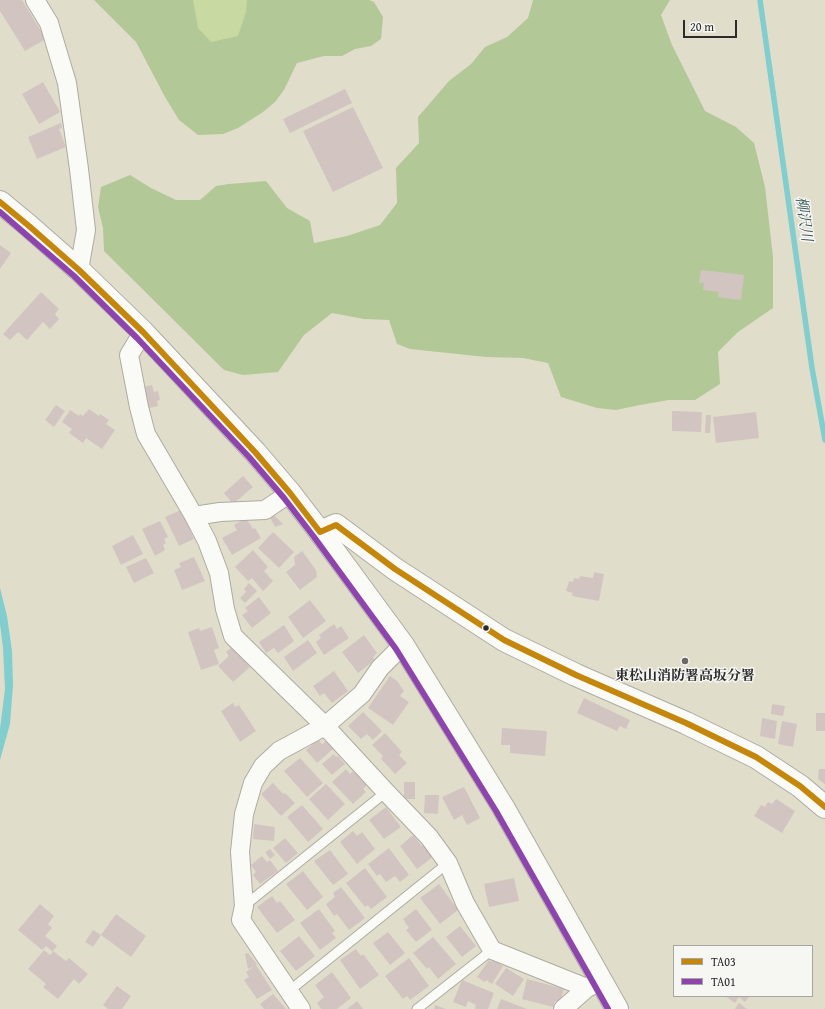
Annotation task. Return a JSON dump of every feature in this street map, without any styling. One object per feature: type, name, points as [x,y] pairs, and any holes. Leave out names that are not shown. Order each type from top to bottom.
[{"type":"main road","points":[[0,202],[80,270],[143,332],[255,452],[290,493],[320,532],[403,645],[502,807],[594,984],[617,1009]]},
{"type":"main road","points":[[320,532],[336,525],[395,569],[504,640],[576,675],[686,723],[756,757],[800,786],[825,807]]},
{"type":"street","points":[[35,0],[49,23],[67,83],[86,230],[80,270]]},
{"type":"street","points":[[143,332],[129,355],[146,434],[207,541],[219,573],[225,609],[233,636],[325,726],[429,837],[448,863],[465,903],[492,950],[594,984]]},
{"type":"street","points":[[194,516],[220,512],[265,510],[290,493]]},
{"type":"street","points":[[301,1009],[241,920],[244,906],[240,852],[244,814],[254,783],[263,766],[279,751],[325,726],[362,694],[380,668],[403,645]]},
{"type":"street","points":[[563,1009],[594,984]]},
{"type":"lane","points":[[244,906],[386,792]]},
{"type":"lane","points":[[289,991],[448,863]]},
{"type":"lane","points":[[417,1009],[492,950]]},
{"type":"green space","points":[[94,0],[193,0],[198,28],[211,42],[238,36],[246,12],[247,0],[369,0],[374,2],[383,17],[381,39],[371,46],[355,49],[342,56],[324,56],[297,63],[284,90],[275,102],[263,112],[238,128],[223,134],[198,135],[179,120],[136,42]]},
{"type":"green space","points":[[160,0],[357,0],[217,71]]},
{"type":"green space","points":[[533,0],[670,0],[661,15],[672,45],[705,111],[736,127],[754,143],[765,187],[773,257],[773,308],[738,332],[718,352],[720,384],[695,400],[669,400],[616,410],[597,408],[561,397],[548,363],[523,358],[486,357],[410,349],[397,344],[389,320],[364,319],[332,313],[304,335],[278,372],[243,375],[224,370],[104,251],[103,228],[98,207],[101,187],[130,175],[151,188],[176,200],[200,200],[216,186],[266,181],[287,208],[310,221],[314,243],[347,236],[380,225],[397,203],[396,168],[419,143],[418,117],[449,81],[471,64],[485,47],[507,37],[528,18]]},
{"type":"water","points":[[0,588],[7,616],[12,651],[13,685],[10,724],[0,760],[0,729],[5,689],[0,624]]},
{"type":"building","points":[[0,0],[22,0],[46,39],[25,51],[0,11]]},
{"type":"building","points":[[43,82],[60,112],[39,124],[22,94]]},
{"type":"building","points":[[345,89],[352,103],[290,133],[283,119]]},
{"type":"building","points":[[353,107],[383,168],[333,192],[303,131]]},
{"type":"building","points":[[61,123],[62,128],[59,129],[66,147],[37,159],[28,137]]},
{"type":"building","points":[[0,245],[11,253],[0,269]]},
{"type":"building","points":[[701,270],[744,275],[741,300],[718,297],[719,292],[703,290],[704,283],[699,282]]},
{"type":"building","points":[[41,292],[59,309],[55,314],[59,319],[50,329],[43,322],[27,340],[18,332],[10,340],[3,334]]},
{"type":"building","points":[[152,385],[154,392],[158,391],[160,400],[157,401],[158,406],[145,409],[140,388]]},
{"type":"building","points":[[56,405],[65,411],[54,427],[45,420]]},
{"type":"building","points":[[89,409],[99,416],[100,414],[109,420],[106,424],[115,430],[102,449],[86,438],[83,443],[69,433],[72,429],[62,422],[70,410],[79,416],[80,414],[83,416]]},
{"type":"building","points":[[672,411],[702,412],[701,432],[672,431]]},
{"type":"building","points":[[756,412],[759,438],[716,443],[713,417]]},
{"type":"building","points":[[706,415],[711,415],[710,433],[705,433]]},
{"type":"building","points":[[243,476],[253,487],[233,504],[224,493]]},
{"type":"building","points":[[183,509],[193,529],[190,530],[194,539],[179,546],[165,517]]},
{"type":"building","points":[[272,513],[283,524],[275,527],[268,514]]},
{"type":"building","points":[[246,518],[261,538],[232,555],[222,538],[237,530],[234,525]]},
{"type":"building","points":[[160,521],[168,537],[164,539],[166,543],[163,545],[165,550],[155,556],[142,529]]},
{"type":"building","points":[[273,532],[294,552],[279,568],[258,548]]},
{"type":"building","points":[[133,535],[143,554],[121,565],[112,546]]},
{"type":"building","points":[[253,550],[268,567],[264,571],[273,581],[263,591],[252,578],[248,581],[235,567]]},
{"type":"building","points":[[302,551],[316,570],[317,577],[300,590],[286,572],[295,565],[294,557]]},
{"type":"building","points":[[194,557],[205,581],[182,590],[174,570],[181,567],[179,563]]},
{"type":"building","points":[[146,558],[154,573],[134,583],[126,567]]},
{"type":"building","points":[[594,572],[604,574],[599,601],[572,596],[573,593],[566,591],[569,581],[573,582],[574,578],[579,579],[580,576],[593,578]]},
{"type":"building","points":[[249,583],[257,591],[245,603],[240,598],[246,592],[244,589]]},
{"type":"building","points":[[259,597],[271,613],[252,628],[242,615],[248,611],[245,608]]},
{"type":"building","points":[[310,600],[326,621],[303,638],[288,617]]},
{"type":"building","points":[[334,624],[337,629],[341,626],[349,638],[324,655],[316,642],[321,638],[319,635]]},
{"type":"building","points":[[284,625],[294,641],[278,653],[274,648],[266,653],[259,642]]},
{"type":"building","points":[[212,627],[219,648],[214,650],[219,664],[201,670],[188,632],[199,628],[200,631]]},
{"type":"building","points":[[364,635],[377,653],[373,657],[375,660],[358,673],[342,652]]},
{"type":"building","points":[[308,640],[317,653],[293,671],[284,657]]},
{"type":"building","points":[[232,647],[250,667],[233,682],[218,666],[229,656],[226,652]]},
{"type":"building","points":[[334,671],[348,691],[332,703],[324,693],[320,696],[313,686]]},
{"type":"building","points":[[390,676],[397,681],[404,691],[400,696],[409,702],[393,725],[368,708]]},
{"type":"building","points":[[584,698],[630,720],[626,729],[620,726],[617,731],[577,713]]},
{"type":"building","points":[[233,703],[235,707],[239,705],[256,731],[240,742],[221,711]]},
{"type":"building","points":[[772,704],[785,706],[783,716],[771,714]]},
{"type":"building","points":[[363,712],[382,731],[373,740],[367,734],[361,739],[348,726]]},
{"type":"building","points":[[816,713],[825,713],[825,731],[816,731]]},
{"type":"building","points":[[762,718],[777,721],[775,739],[760,736]]},
{"type":"building","points":[[782,721],[797,724],[793,747],[778,744]]},
{"type":"building","points":[[502,728],[547,731],[545,756],[510,753],[510,745],[501,745]]},
{"type":"building","points":[[385,733],[402,752],[399,755],[407,763],[395,774],[381,759],[383,756],[372,745]]},
{"type":"building","points":[[318,740],[322,744],[326,741],[333,749],[317,763],[306,750]]},
{"type":"building","points":[[334,754],[336,757],[338,756],[345,764],[332,775],[322,764]]},
{"type":"building","points":[[300,758],[323,783],[307,797],[284,771]]},
{"type":"building","points":[[346,769],[350,774],[353,771],[367,785],[363,789],[366,792],[353,804],[332,782]]},
{"type":"building","points":[[819,769],[825,769],[825,784],[818,779]]},
{"type":"building","points":[[404,782],[415,782],[415,799],[404,799]]},
{"type":"building","points":[[273,783],[283,794],[285,793],[295,803],[281,816],[261,794]]},
{"type":"building","points":[[326,784],[345,804],[328,820],[309,799]]},
{"type":"building","points":[[464,787],[480,818],[467,825],[462,815],[454,820],[442,797]]},
{"type":"building","points":[[425,795],[439,795],[438,814],[424,813]]},
{"type":"building","points":[[776,799],[795,811],[782,833],[754,816],[761,805],[765,807],[768,802],[772,804]]},
{"type":"building","points":[[302,805],[323,829],[308,842],[287,817]]},
{"type":"building","points":[[386,807],[401,827],[384,839],[369,820]]},
{"type":"building","points":[[254,824],[275,827],[274,841],[253,839]]},
{"type":"building","points":[[353,831],[357,836],[362,832],[375,849],[357,864],[340,842]]},
{"type":"building","points":[[413,835],[422,846],[424,845],[433,857],[417,869],[400,846]]},
{"type":"building","points":[[285,838],[298,853],[286,863],[273,848]]},
{"type":"building","points":[[389,848],[409,875],[400,882],[395,876],[386,882],[380,874],[377,876],[368,864]]},
{"type":"building","points":[[270,849],[275,855],[270,859],[265,852]]},
{"type":"building","points":[[330,850],[348,874],[333,885],[314,861]]},
{"type":"building","points":[[262,856],[267,862],[270,860],[278,871],[260,884],[253,875],[256,872],[251,865]]},
{"type":"building","points":[[365,868],[387,897],[371,909],[368,905],[365,907],[346,883]]},
{"type":"building","points":[[303,871],[323,897],[307,910],[286,884]]},
{"type":"building","points":[[514,878],[519,901],[489,907],[484,884]]},
{"type":"building","points":[[439,884],[458,910],[440,924],[420,898]]},
{"type":"building","points":[[341,887],[365,918],[349,930],[337,914],[334,916],[326,904],[335,897],[333,893]]},
{"type":"building","points":[[272,896],[277,903],[280,901],[295,920],[277,933],[257,907]]},
{"type":"building","points":[[40,904],[54,916],[48,924],[52,928],[45,936],[57,946],[53,951],[66,961],[69,958],[88,974],[79,984],[74,979],[58,999],[43,987],[46,984],[28,969],[44,950],[50,955],[53,952],[46,946],[42,950],[18,930]]},
{"type":"building","points":[[319,909],[335,931],[332,933],[336,938],[320,950],[300,923]]},
{"type":"building","points":[[416,909],[432,930],[416,942],[406,930],[409,928],[403,919]]},
{"type":"building","points":[[116,914],[146,936],[131,957],[101,935]]},
{"type":"building","points":[[460,926],[476,946],[462,957],[446,937]]},
{"type":"building","points":[[93,930],[101,935],[93,947],[85,942]]},
{"type":"building","points":[[388,932],[405,953],[390,965],[373,943]]},
{"type":"building","points":[[299,936],[315,956],[296,971],[280,951]]},
{"type":"building","points":[[433,937],[456,964],[438,979],[429,967],[427,969],[413,953]]},
{"type":"building","points":[[356,949],[361,956],[363,954],[379,975],[360,989],[340,960]]},
{"type":"building","points":[[248,953],[257,964],[256,965],[272,990],[257,999],[244,980],[249,977],[246,972],[253,967],[248,969],[245,954]]},
{"type":"building","points":[[409,958],[429,986],[410,1000],[407,996],[403,999],[385,976]]},
{"type":"building","points":[[489,960],[492,962],[494,960],[503,966],[492,984],[477,977]]},
{"type":"building","points":[[506,968],[524,979],[513,996],[495,984]]},
{"type":"building","points":[[332,972],[351,998],[337,1009],[321,1009],[317,1003],[324,997],[315,985]]},
{"type":"building","points":[[527,979],[564,989],[560,1002],[555,1001],[553,1007],[522,999]]},
{"type":"building","points":[[462,980],[494,993],[488,1009],[475,1009],[476,1005],[468,1001],[466,1007],[453,1002]]},
{"type":"building","points":[[117,986],[131,996],[122,1009],[108,1009],[103,1005]]},
{"type":"building","points":[[273,994],[286,1009],[264,1009],[260,1004]]},
{"type":"building","points":[[726,997],[739,997],[735,1003]]},
{"type":"building","points":[[739,997],[749,997],[745,1002]]},
{"type":"building","points":[[501,999],[527,1009],[497,1009]]},
{"type":"building","points":[[357,1001],[363,1009],[347,1009]]},
{"type":"building","points":[[739,1003],[747,1009],[735,1009]]},
{"type":"building","points":[[435,1005],[446,1009],[434,1009]]},
{"type":"waterway","name":"柳沢川","points":[[760,0],[812,368],[825,440]]},
{"type":"transit line","name":"TA03","points":[[0,202],[79,270],[143,332],[255,452],[290,493],[320,532],[336,525],[395,569],[504,640],[576,675],[686,723],[756,757],[800,786],[825,807]]},
{"type":"transit line","name":"TA01","points":[[0,212],[74,276],[137,338],[249,457],[284,498],[314,537],[396,649],[496,811],[608,1009]]},
{"type":"place","name":"東松山消防署高坂分署","points":[[685,661]]}]
